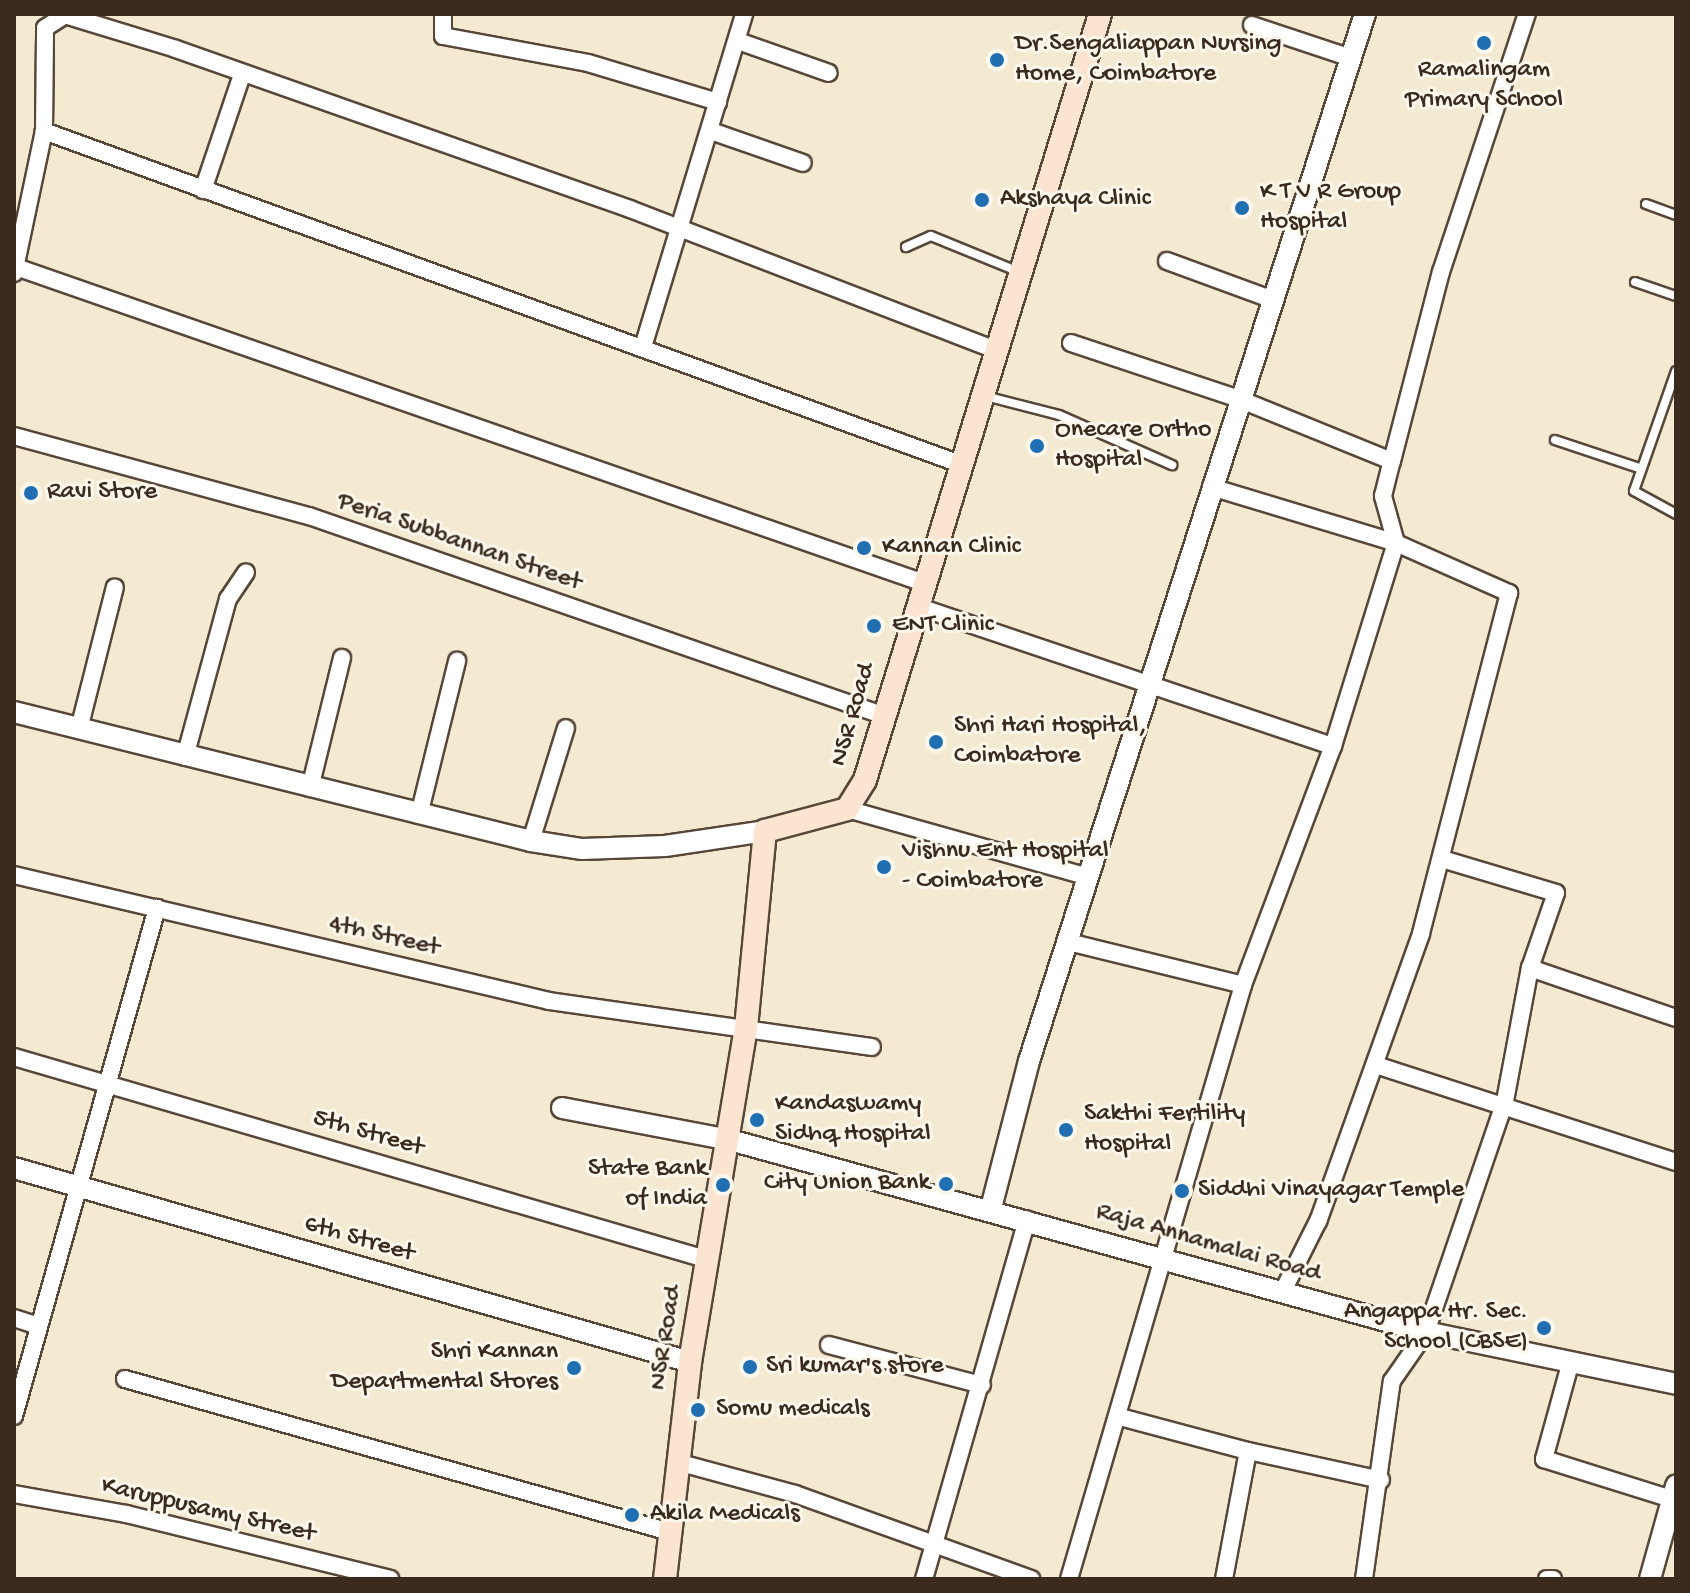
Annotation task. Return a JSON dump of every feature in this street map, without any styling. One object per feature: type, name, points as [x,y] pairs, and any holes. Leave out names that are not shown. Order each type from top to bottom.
[{"type":"main road","name":"NSR Road","points":[[847,809],[865,780],[882,715],[963,465],[992,349],[1100,14]]},
{"type":"main road","points":[[765,831],[847,809]]},
{"type":"main road","name":"NSR Road","points":[[665,1579],[690,1362],[730,1140],[746,1028],[765,831]]},
{"type":"street","points":[[443,14],[443,36],[588,63],[718,102]]},
{"type":"street","points":[[643,347],[684,231],[744,14]]},
{"type":"street","points":[[991,1208],[1068,942],[1271,299],[1365,14]]},
{"type":"street","points":[[1069,1579],[1120,1417],[1158,1259],[1243,985],[1333,746],[1396,543],[1398,528],[1383,496],[1441,272],[1527,14]]},
{"type":"street","points":[[924,583],[15,270],[44,131],[45,28],[65,15],[684,231],[992,349]]},
{"type":"street","points":[[1252,25],[1351,58]]},
{"type":"street","points":[[738,41],[829,73]]},
{"type":"street","points":[[203,190],[241,78]]},
{"type":"street","points":[[44,131],[963,465]]},
{"type":"street","points":[[711,131],[803,163]]},
{"type":"street","points":[[1167,261],[1271,299]]},
{"type":"street","points":[[1071,343],[1239,399],[1392,461]]},
{"type":"street","name":"Peria Subbannan Street","points":[[14,436],[309,516],[882,715]]},
{"type":"street","points":[[1211,487],[1396,543],[1509,593],[1442,859],[1376,1065],[1283,1291]]},
{"type":"street","points":[[185,757],[228,599],[246,572]]},
{"type":"street","points":[[79,729],[115,587]]},
{"type":"street","points":[[916,606],[1333,746]]},
{"type":"street","points":[[310,788],[342,658]]},
{"type":"street","points":[[419,815],[457,661]]},
{"type":"street","points":[[14,712],[531,841],[582,849],[665,846],[765,831]]},
{"type":"street","points":[[531,841],[566,728]]},
{"type":"street","points":[[847,809],[1089,877]]},
{"type":"street","points":[[1364,1579],[1381,1480],[1392,1381],[1426,1332],[1505,1101],[1530,968],[1556,893],[1442,859]]},
{"type":"street","name":"4th Street","points":[[14,875],[549,1001],[872,1047]]},
{"type":"street","points":[[14,1416],[157,908]]},
{"type":"street","points":[[1068,942],[1243,985]]},
{"type":"street","points":[[1530,968],[1676,1018]]},
{"type":"street","name":"5th Street","points":[[14,1057],[709,1260]]},
{"type":"street","points":[[1376,1065],[1505,1101],[1676,1162]]},
{"type":"street","name":"Raja Annamalai Road","points":[[562,1108],[730,1140],[991,1208],[1158,1259],[1426,1332],[1676,1384]]},
{"type":"street","name":"6th Street","points":[[14,1168],[690,1362]]},
{"type":"street","points":[[924,1579],[1027,1219]]},
{"type":"street","points":[[14,1318],[38,1326]]},
{"type":"street","points":[[829,1345],[982,1385]]},
{"type":"street","points":[[1571,1361],[1544,1459],[1674,1493],[1650,1579]]},
{"type":"street","points":[[125,1379],[670,1532]]},
{"type":"street","points":[[1120,1417],[1248,1451],[1381,1480]]},
{"type":"street","points":[[1224,1579],[1248,1451]]},
{"type":"street","points":[[677,1462],[795,1494],[933,1548],[1031,1579]]},
{"type":"street","name":"Karuppusamy Street","points":[[15,1498],[126,1514],[390,1579]]},
{"type":"street","points":[[307,1579],[313,1561]]},
{"type":"lane","points":[[1646,204],[1676,215]]},
{"type":"lane","points":[[906,247],[931,236],[1019,272]]},
{"type":"lane","points":[[1635,282],[1676,296]]},
{"type":"lane","points":[[1676,371],[1639,468],[1639,499],[1676,514]]},
{"type":"lane","points":[[981,394],[1059,415],[1172,465]]},
{"type":"lane","points":[[1555,440],[1639,468]]},
{"type":"place","name":"Ramalingam Primary School","points":[[1484,43]]},
{"type":"place","name":"Dr.Sengaliappan Nursing Home, Coimbatore","points":[[997,60]]},
{"type":"place","name":"Akshaya Clinic","points":[[982,200]]},
{"type":"place","name":"K T V R Group Hospital","points":[[1242,208]]},
{"type":"place","name":"Onecare Ortho Hospital","points":[[1037,446]]},
{"type":"place","name":"Ravi Store","points":[[31,493]]},
{"type":"place","name":"Kannan Clinic","points":[[864,548]]},
{"type":"place","name":"ENT Clinic","points":[[874,626]]},
{"type":"place","name":"Shri Hari Hospital, Coimbatore","points":[[936,742]]},
{"type":"place","name":"Vishnu Ent Hospital - Coimbatore","points":[[884,867]]},
{"type":"place","name":"Kandaswamy Sidhq Hospital","points":[[757,1120]]},
{"type":"place","name":"Sakthi Fertility Hospital","points":[[1066,1130]]},
{"type":"place","name":"City Union Bank","points":[[946,1184]]},
{"type":"place","name":"State Bank of India","points":[[723,1185]]},
{"type":"place","name":"Siddhi Vinayagar Temple","points":[[1182,1191]]},
{"type":"place","name":"Angappa Hr. Sec. School (CBSE)","points":[[1544,1328]]},
{"type":"place","name":"Sri kumar's store","points":[[750,1367]]},
{"type":"place","name":"Shri Kannan Departmental Stores","points":[[574,1368]]},
{"type":"place","name":"Somu medicals","points":[[698,1410]]},
{"type":"place","name":"Akila Medicals","points":[[632,1515]]}]
